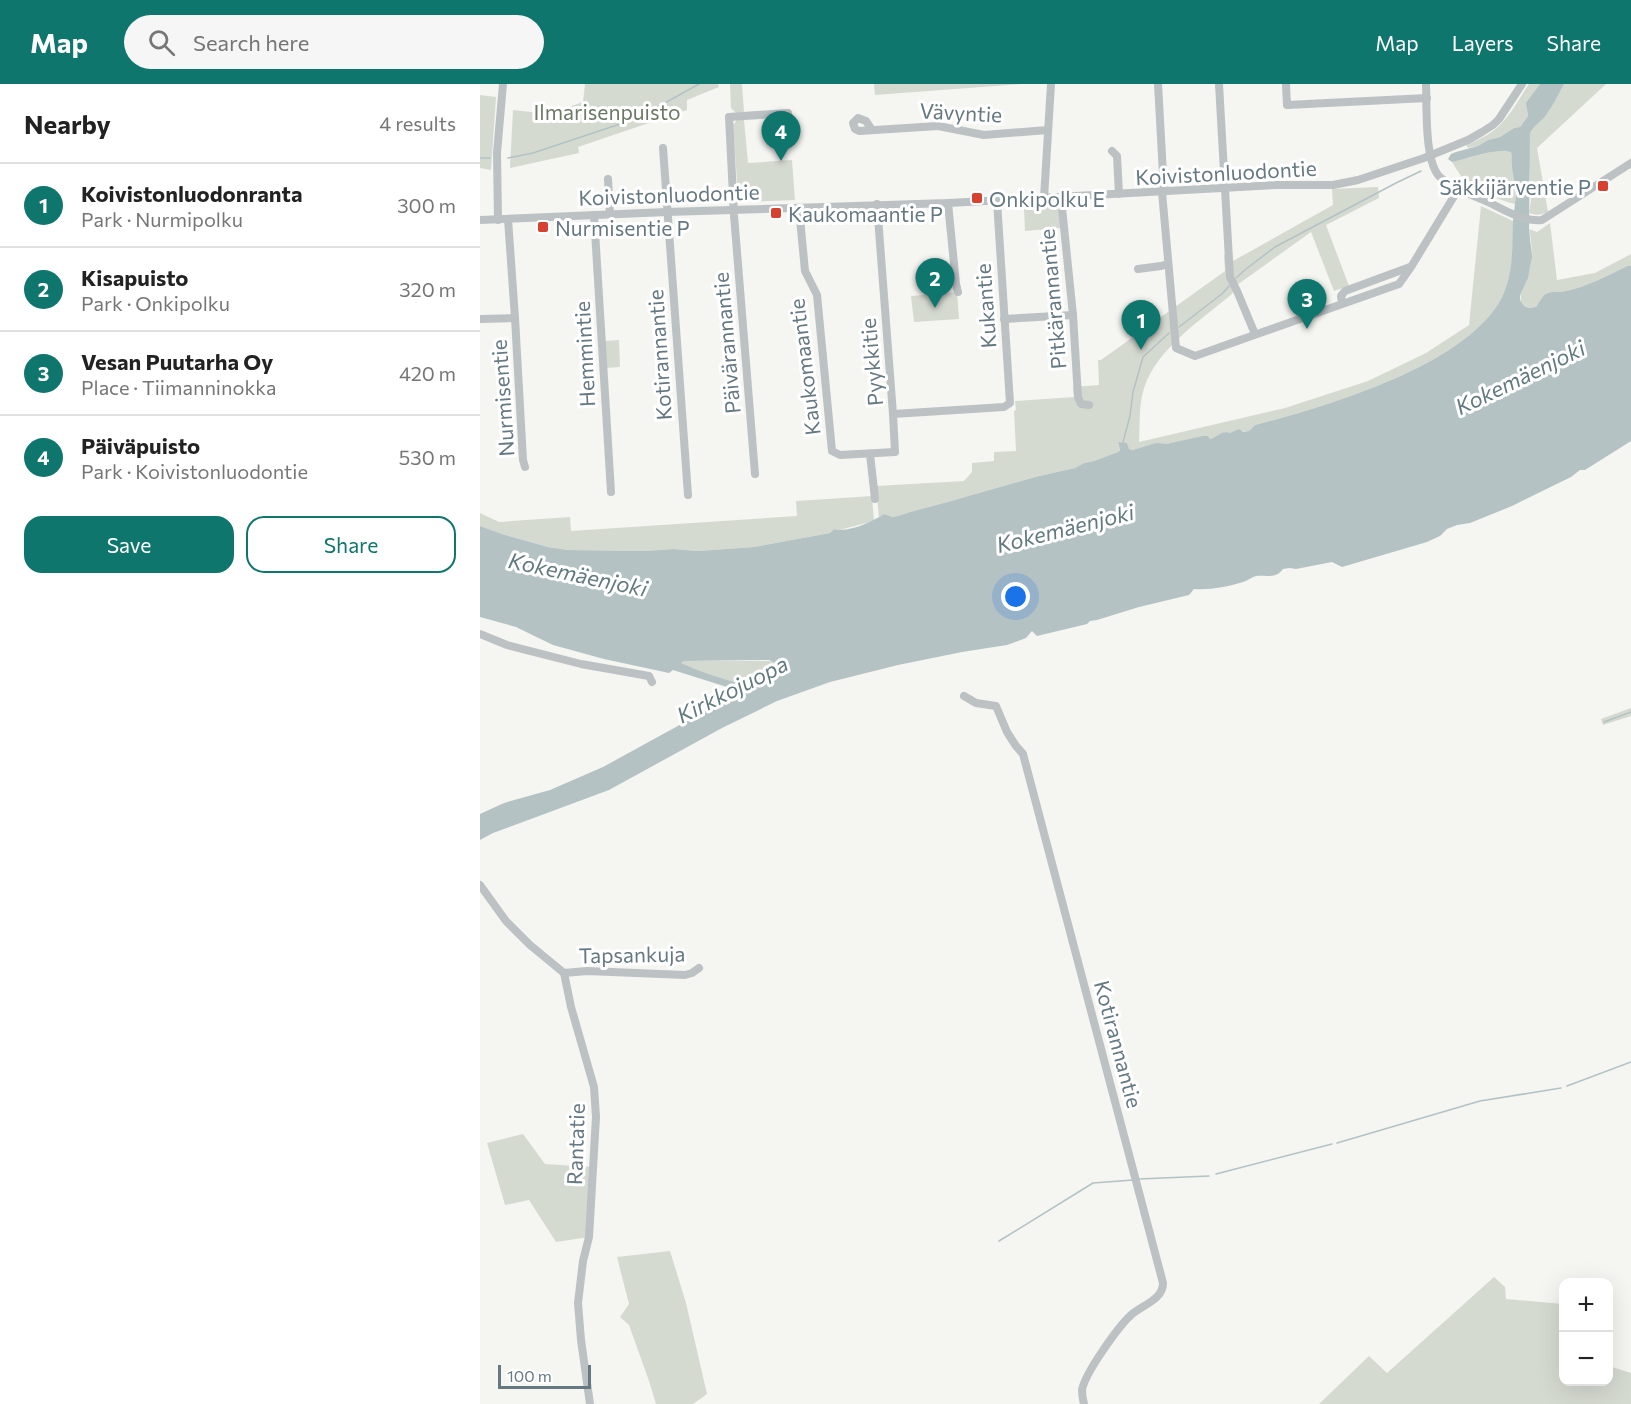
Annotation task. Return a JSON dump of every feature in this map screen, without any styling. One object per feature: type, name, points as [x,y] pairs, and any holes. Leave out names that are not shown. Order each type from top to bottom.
[{"type":"street","points":[[498,220],[497,153],[503,84]]},
{"type":"street","points":[[1044,198],[1051,84]]},
{"type":"street","points":[[1158,84],[1163,192],[1176,348],[1195,356],[1399,284],[1459,188]]},
{"type":"street","points":[[1219,84],[1230,277],[1255,334]]},
{"type":"street","points":[[1286,84],[1287,105],[1427,98]]},
{"type":"street","points":[[1426,84],[1430,156],[1435,172],[1441,179],[1510,213],[1531,220],[1542,220],[1631,163]]},
{"type":"street","name":"Koivistonluodontie","points":[[480,220],[997,201],[1225,187],[1333,185],[1358,180],[1430,156],[1468,140],[1493,125],[1522,84]]},
{"type":"street","name":"Päivärannantie","points":[[755,474],[729,117],[788,113]]},
{"type":"street","name":"Vävyntie","points":[[872,130],[938,126],[984,135],[1048,130]]},
{"type":"street","name":"Kotirannantie","points":[[663,148],[688,495]]},
{"type":"street","points":[[1112,151],[1117,156],[1119,194]]},
{"type":"street","points":[[608,179],[610,214]]},
{"type":"street","name":"Pitkärannantie","points":[[1061,198],[1073,315],[1078,397],[1081,404],[1089,405]]},
{"type":"street","name":"Kukantie","points":[[894,414],[1004,407],[1010,403],[997,201]]},
{"type":"street","points":[[948,203],[958,292]]},
{"type":"street","name":"Pyykkitie","points":[[832,451],[840,455],[895,452],[877,204]]},
{"type":"street","name":"Kaukomaantie","points":[[799,208],[805,272],[817,295],[832,451]]},
{"type":"street","name":"Hemmintie","points":[[594,215],[611,492]]},
{"type":"street","name":"Nurmisentie","points":[[508,219],[525,466]]},
{"type":"street","points":[[1138,269],[1168,264]]},
{"type":"street","points":[[1342,303],[1341,296],[1345,291],[1411,267]]},
{"type":"street","points":[[1004,320],[1073,315]]},
{"type":"street","points":[[480,319],[515,318]]},
{"type":"street","points":[[870,454],[875,499]]},
{"type":"street","points":[[480,634],[515,647],[581,664],[649,676],[652,682]]},
{"type":"street","name":"Kotirannantie","points":[[964,696],[976,703],[996,706],[1007,732],[1023,754],[1163,1283],[1163,1289],[1159,1295],[1131,1315],[1103,1350],[1082,1390],[1084,1404]]},
{"type":"street","points":[[480,885],[506,921],[530,945],[564,973]]},
{"type":"street","name":"Tapsankuja","points":[[564,973],[587,971],[685,975],[699,968]]},
{"type":"street","name":"Rantatie","points":[[564,973],[571,1007],[594,1087],[596,1117],[589,1237],[583,1262],[578,1303],[590,1404]]},
{"type":"green space","name":"Ilmarisenpuisto","points":[[585,84],[718,84],[719,87],[687,100],[687,110],[578,147],[579,153],[510,168],[513,110],[548,114],[583,102]]},
{"type":"green space","points":[[730,84],[742,84],[744,112],[736,113],[731,108]]},
{"type":"green space","points":[[874,84],[1021,84],[875,95]]},
{"type":"green space","points":[[1529,84],[1540,84],[1527,110],[1528,116],[1520,127],[1478,146],[1468,148],[1466,145],[1490,133],[1504,121]]},
{"type":"green space","points":[[1564,84],[1606,84],[1537,148],[1548,212],[1539,215],[1532,214],[1529,213],[1531,129],[1547,113]]},
{"type":"green space","points":[[480,95],[496,97],[491,170],[480,168]]},
{"type":"green space","points":[[737,120],[744,120],[748,163],[792,160],[795,200],[746,202],[740,200],[733,125]]},
{"type":"green space","points":[[1499,150],[1511,152],[1515,204],[1495,197],[1468,182],[1452,162]]},
{"type":"green space","points":[[1378,187],[1379,198],[1326,225],[1349,286],[1334,291],[1311,232],[1237,285],[1232,294],[1178,339],[1155,365],[1142,396],[1139,442],[1285,408],[1368,381],[1426,353],[1469,325],[1481,206],[1513,221],[1511,269],[1502,297],[1484,321],[1459,343],[1427,363],[1392,380],[1355,395],[1255,425],[1249,431],[1230,433],[1210,439],[1208,436],[1156,444],[1133,450],[1118,443],[1120,450],[1118,452],[1075,468],[898,516],[892,517],[884,514],[879,518],[876,486],[964,481],[972,472],[972,463],[994,461],[994,452],[1016,451],[1015,401],[1074,397],[1073,387],[1099,385],[1098,360],[1225,271],[1224,255],[1232,254],[1233,261],[1333,205],[1332,189]]},
{"type":"green space","points":[[1053,206],[1060,212],[1062,228],[1025,231],[1024,208]]},
{"type":"green space","points":[[1550,223],[1557,280],[1595,273],[1631,254],[1631,266],[1564,292],[1548,293],[1536,307],[1525,306],[1521,303],[1521,299],[1531,258],[1529,229],[1537,232]]},
{"type":"green space","points":[[957,292],[959,319],[914,322],[911,296]]},
{"type":"green space","points":[[619,340],[620,367],[606,368],[605,341]]},
{"type":"green space","points":[[872,496],[874,521],[839,530],[834,529],[830,533],[754,547],[698,551],[674,549],[568,550],[548,547],[480,526],[480,513],[499,522],[570,517],[571,531],[797,516],[796,501]]},
{"type":"green space","points":[[683,661],[770,661],[780,666],[767,678],[743,684],[680,664]]},
{"type":"green space","points":[[1631,708],[1631,716],[1603,725],[1601,719]]},
{"type":"green space","points":[[523,1134],[545,1164],[593,1167],[589,1237],[556,1242],[529,1200],[505,1205],[487,1143]]},
{"type":"green space","points":[[670,1251],[686,1303],[707,1394],[693,1404],[656,1404],[629,1325],[620,1317],[629,1304],[617,1257]]},
{"type":"green space","points":[[1494,1277],[1505,1287],[1506,1299],[1559,1304],[1559,1386],[1613,1386],[1613,1367],[1631,1373],[1631,1404],[1319,1404],[1369,1356],[1387,1373]]},
{"type":"water","points":[[1540,84],[1564,84],[1546,115],[1530,134],[1529,229],[1532,257],[1520,300],[1526,307],[1536,307],[1546,294],[1564,292],[1631,266],[1631,441],[1571,477],[1512,506],[1470,523],[1447,529],[1440,536],[1427,542],[1342,567],[1332,562],[1296,569],[1283,569],[1274,575],[1256,576],[1231,585],[1212,589],[1194,589],[1189,595],[1139,607],[1090,621],[1087,624],[1037,636],[1032,631],[1026,638],[1007,645],[898,665],[830,682],[777,701],[722,728],[609,790],[493,833],[480,840],[480,814],[504,803],[550,790],[603,767],[727,699],[735,692],[730,688],[673,670],[669,673],[553,645],[516,627],[480,617],[480,526],[548,547],[568,550],[674,549],[698,551],[754,547],[830,533],[834,529],[853,528],[884,514],[892,517],[898,516],[1075,468],[1118,452],[1120,450],[1118,442],[1127,443],[1129,449],[1133,450],[1156,443],[1166,444],[1203,436],[1208,436],[1210,439],[1239,429],[1243,432],[1249,431],[1255,425],[1355,395],[1427,363],[1459,343],[1484,321],[1502,297],[1510,269],[1516,198],[1511,152],[1490,152],[1452,162],[1448,159],[1451,154],[1478,146],[1520,127],[1528,116],[1526,103]],"holes":[[[769,660],[780,666],[767,678],[743,684],[681,663],[684,661]]]},
{"type":"waterway","points":[[508,158],[533,153],[623,123],[643,115],[699,84]]},
{"type":"waterway","points":[[480,158],[490,158]]},
{"type":"waterway","points":[[1236,278],[1275,247],[1421,171]]},
{"type":"waterway","points":[[1179,327],[1229,286]]},
{"type":"waterway","points":[[1123,442],[1143,357],[1169,333]]},
{"type":"waterway","points":[[1604,722],[1631,712]]},
{"type":"waterway","points":[[1567,1086],[1631,1062]]},
{"type":"waterway","points":[[1337,1143],[1480,1101],[1561,1088]]},
{"type":"waterway","points":[[1216,1174],[1332,1144]]},
{"type":"waterway","points":[[1139,1179],[1209,1176]]},
{"type":"waterway","points":[[999,1241],[1093,1183],[1133,1180]]},
{"type":"place","name":"Päiväpuisto","points":[[781,161]]},
{"type":"place","name":"Säkkijärventie P","points":[[1603,186]]},
{"type":"place","name":"Onkipolku E","points":[[977,198]]},
{"type":"place","name":"Kaukomaantie P","points":[[776,213]]},
{"type":"place","name":"Nurmisentie P","points":[[543,227]]},
{"type":"place","name":"Kisapuisto","points":[[935,308]]},
{"type":"place","name":"Vesan Puutarha Oy","points":[[1307,329]]},
{"type":"place","name":"Koivistonluodonranta","points":[[1141,350]]},
{"type":"water label","name":"Kokemäenjoki","points":[[1520,377]]},
{"type":"water label","name":"Kokemäenjoki","points":[[1065,528]]},
{"type":"water label","name":"Kokemäenjoki","points":[[578,574]]},
{"type":"water label","name":"Kirkkojuopa","points":[[732,689]]}]
